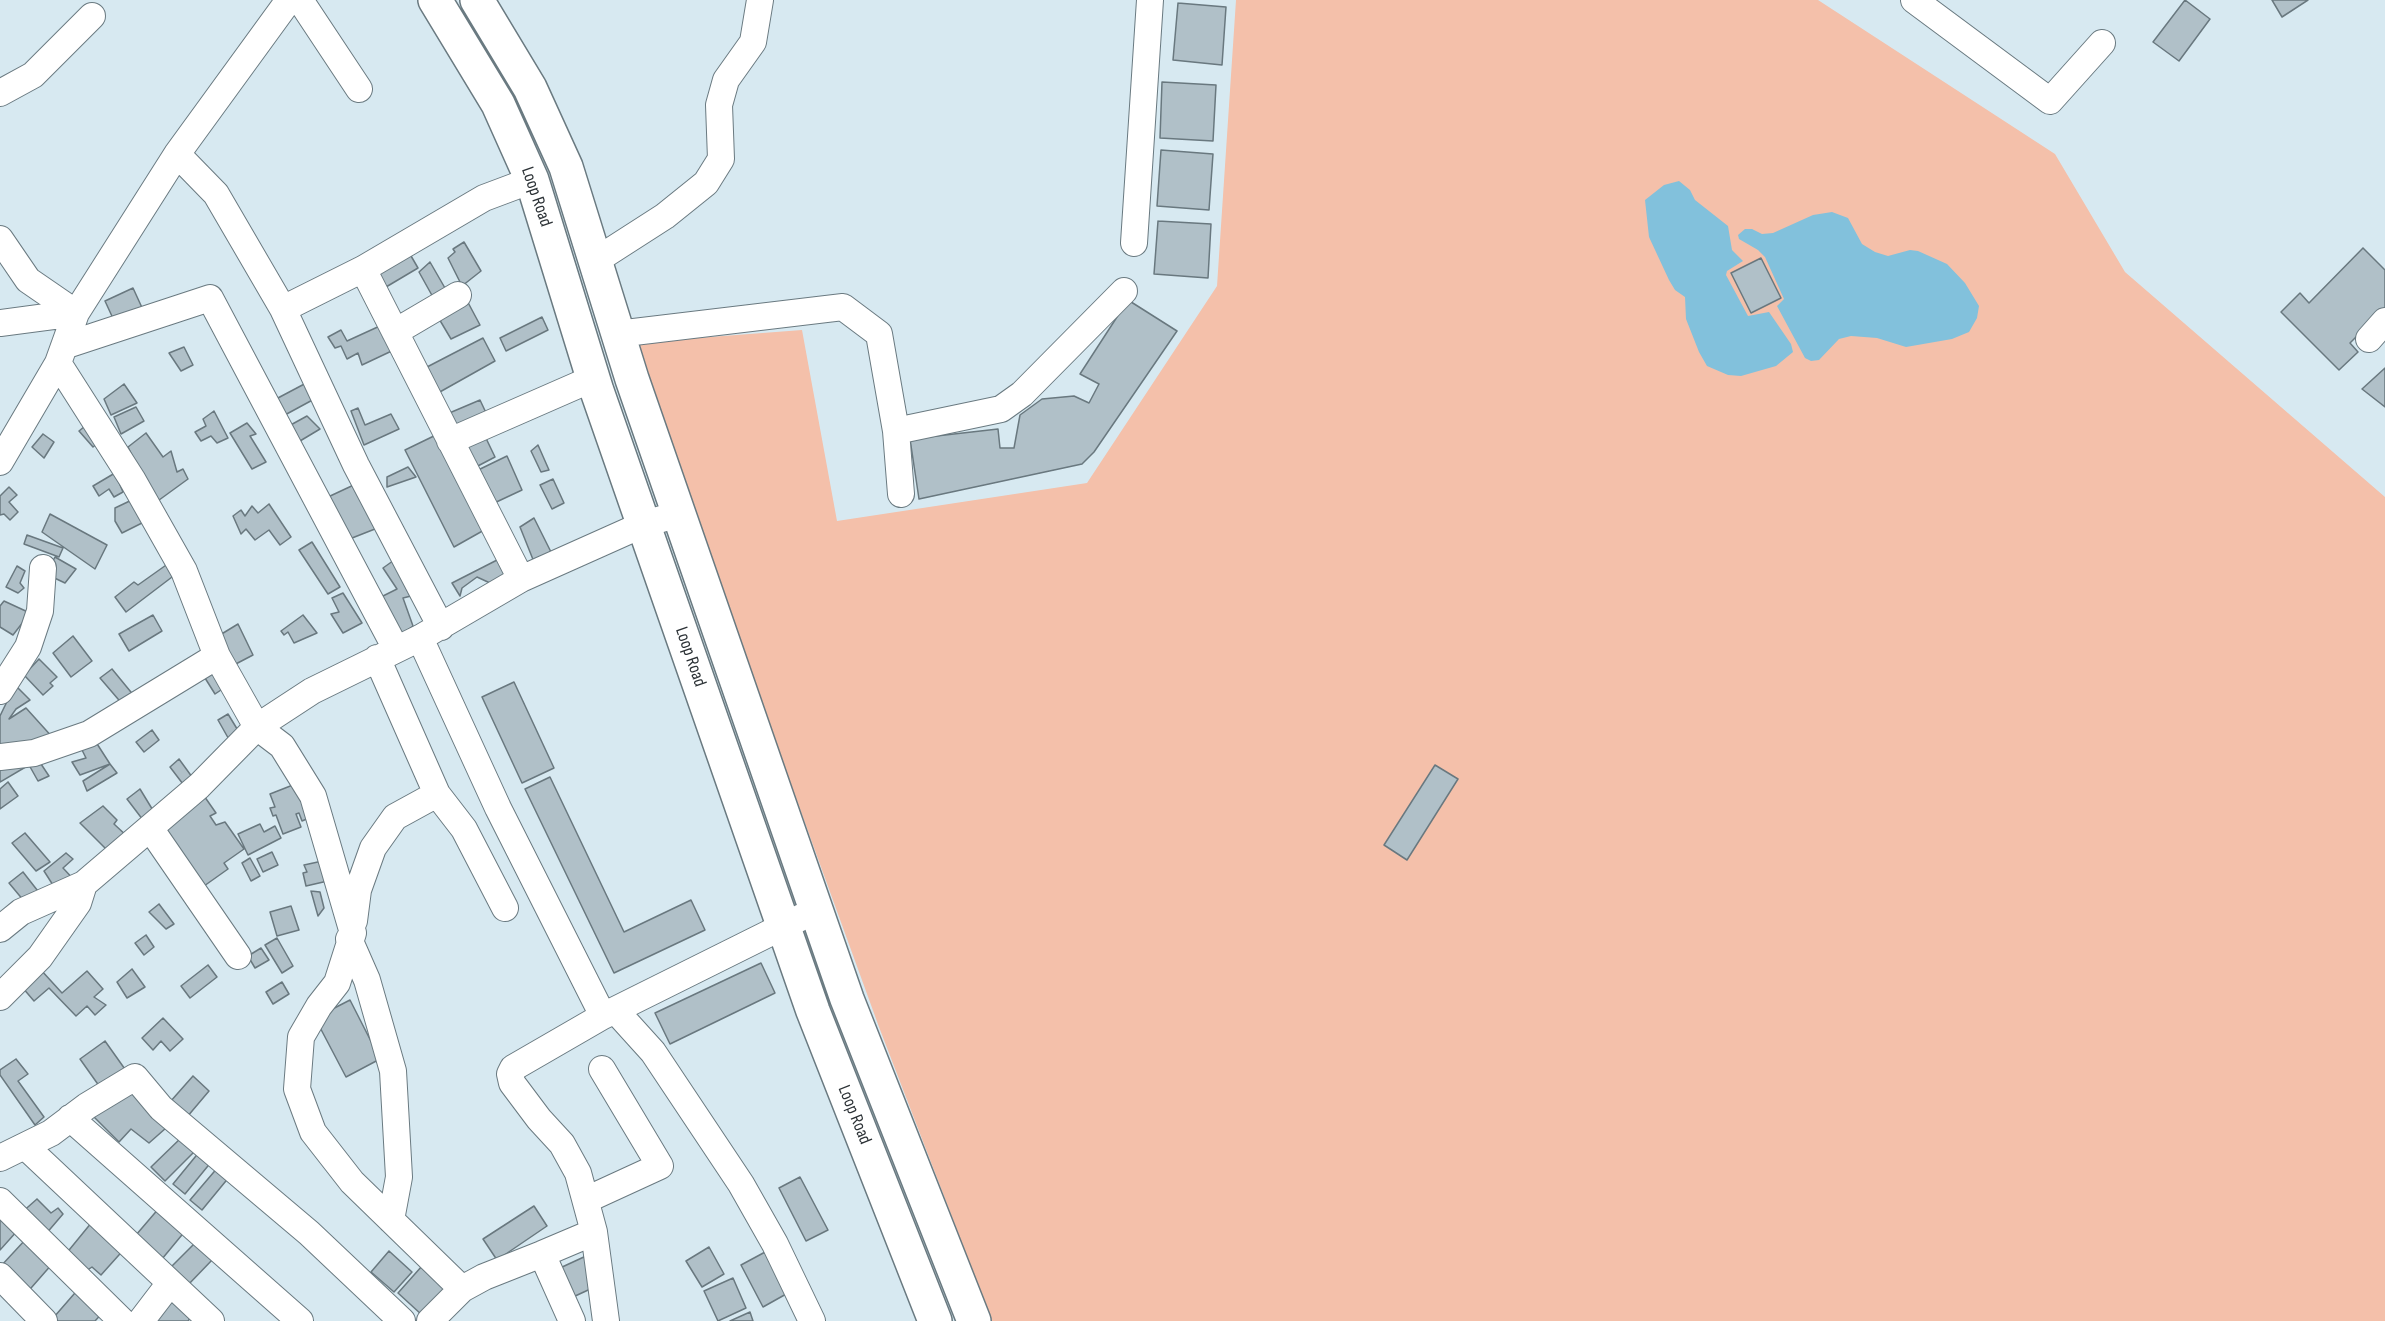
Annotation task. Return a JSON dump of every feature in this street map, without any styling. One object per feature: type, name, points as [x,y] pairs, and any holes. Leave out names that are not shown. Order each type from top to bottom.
[{"type":"main road","name":"Loop Road","points":[[435,0],[498,104],[532,180],[594,378],[813,1011],[936,1321]]},
{"type":"main road","name":"Loop Road","points":[[477,0],[530,88],[566,167],[617,334],[847,999],[974,1321]]},
{"type":"street","points":[[300,0],[358,89]]},
{"type":"street","points":[[595,261],[665,216],[706,183],[721,159],[719,105],[726,80],[753,42],[759,0]]},
{"type":"street","points":[[1134,243],[1150,0]]},
{"type":"street","points":[[1914,0],[2050,101],[2102,43]]},
{"type":"street","points":[[0,462],[61,355],[76,313],[177,154],[276,5]]},
{"type":"street","points":[[0,93],[33,75],[92,16]]},
{"type":"street","points":[[177,154],[216,195],[283,309],[431,633],[498,808],[609,1013],[653,1052],[741,1184],[775,1244],[812,1321]]},
{"type":"street","points":[[283,309],[363,269],[484,198],[532,180]]},
{"type":"street","points":[[0,239],[28,280],[76,313]]},
{"type":"street","points":[[363,269],[521,579]]},
{"type":"street","points":[[896,431],[1001,409],[1022,394],[1124,291]]},
{"type":"street","points":[[395,332],[458,295]]},
{"type":"street","points":[[61,355],[210,298],[387,654],[437,794],[464,829],[505,908]]},
{"type":"street","points":[[617,334],[843,307],[879,334],[896,431],[901,494]]},
{"type":"street","points":[[0,323],[76,313]]},
{"type":"street","points":[[61,355],[184,571],[217,656],[257,728],[282,746],[313,796],[351,936],[393,1071],[399,1177],[391,1220]]},
{"type":"street","points":[[450,441],[594,378]]},
{"type":"street","points":[[0,929],[21,912],[84,884],[199,786],[257,728],[312,691],[431,633],[521,579],[644,524],[679,514]]},
{"type":"street","points":[[0,691],[28,647],[40,611],[43,568]]},
{"type":"street","points":[[0,757],[34,753],[89,734],[217,656]]},
{"type":"street","points":[[437,794],[394,818],[373,848],[358,890],[351,936],[337,982],[319,1006],[301,1037],[297,1089],[313,1132],[352,1182],[462,1289]]},
{"type":"street","points":[[150,828],[238,956]]},
{"type":"street","points":[[0,997],[40,957],[78,903],[84,884]]},
{"type":"street","points":[[606,1321],[594,1232],[578,1173],[562,1144],[512,1083],[510,1074],[513,1068],[609,1013],[816,910]]},
{"type":"street","points":[[585,1200],[660,1166],[602,1069]]},
{"type":"street","points":[[0,1158],[51,1133],[70,1118],[135,1077],[160,1108],[309,1233],[402,1321]]},
{"type":"street","points":[[70,1118],[300,1321]]},
{"type":"street","points":[[25,1146],[211,1321]]},
{"type":"street","points":[[0,1201],[122,1321]]},
{"type":"street","points":[[430,1321],[462,1289],[484,1277],[594,1232]]},
{"type":"street","points":[[542,1254],[572,1321]]},
{"type":"street","points":[[0,1276],[44,1321]]},
{"type":"street","points":[[141,1321],[170,1283]]},
{"type":"shaded area","points":[[1236,0],[1818,0],[2055,154],[2125,272],[2385,497],[2385,1321],[992,1321],[879,1027],[631,343],[802,330],[837,521],[1087,483],[1217,286]]},
{"type":"water","points":[[1679,181],[1690,190],[1695,200],[1728,226],[1732,250],[1743,261],[1727,271],[1726,275],[1748,316],[1769,312],[1791,344],[1793,352],[1776,366],[1741,376],[1728,375],[1707,366],[1699,352],[1686,319],[1685,297],[1675,290],[1669,280],[1649,237],[1645,200],[1664,185]]},
{"type":"water","points":[[1832,212],[1848,218],[1862,244],[1875,252],[1888,256],[1910,250],[1918,251],[1947,264],[1965,283],[1979,306],[1977,318],[1969,332],[1952,339],[1906,347],[1877,338],[1851,336],[1839,339],[1819,360],[1811,361],[1805,358],[1777,306],[1784,299],[1765,257],[1739,239],[1738,235],[1745,229],[1752,229],[1762,234],[1773,233],[1813,215]]},
{"type":"building","points":[[2185,0],[2210,19],[2179,61],[2153,42]]},
{"type":"building","points":[[2272,0],[2308,0],[2282,17]]},
{"type":"building","points":[[1178,3],[1226,7],[1222,65],[1173,60]]},
{"type":"building","points":[[1162,82],[1216,85],[1213,141],[1160,138]]},
{"type":"building","points":[[1161,150],[1213,154],[1209,210],[1157,206]]},
{"type":"building","points":[[1158,221],[1211,224],[1208,278],[1154,274]]},
{"type":"building","points":[[464,242],[481,271],[462,286],[448,258],[455,252],[453,249]]},
{"type":"building","points":[[2363,248],[2385,270],[2385,308],[2350,343],[2358,352],[2339,370],[2281,312],[2300,293],[2309,303]]},
{"type":"building","points":[[407,249],[418,268],[386,287],[374,268]]},
{"type":"building","points":[[1761,258],[1781,298],[1751,313],[1731,273]]},
{"type":"building","points":[[430,262],[449,295],[434,299],[419,272]]},
{"type":"building","points":[[133,288],[144,312],[116,325],[105,301]]},
{"type":"building","points":[[464,295],[480,325],[451,339],[435,312]]},
{"type":"building","points":[[1128,300],[1177,331],[1094,452],[1082,464],[919,499],[910,439],[998,429],[1000,448],[1014,448],[1020,415],[1042,399],[1074,396],[1089,403],[1099,384],[1080,374]]},
{"type":"building","points":[[542,317],[548,330],[506,351],[500,338]]},
{"type":"building","points":[[382,325],[398,348],[362,365],[358,353],[347,359],[341,346],[335,348],[328,337],[341,330],[347,341]]},
{"type":"building","points":[[483,338],[495,361],[438,393],[427,367]]},
{"type":"building","points":[[184,347],[193,365],[181,371],[169,353]]},
{"type":"building","points":[[2385,368],[2385,407],[2362,389]]},
{"type":"building","points":[[310,381],[318,397],[283,416],[276,399]]},
{"type":"building","points":[[124,384],[137,403],[111,415],[104,399]]},
{"type":"building","points":[[480,400],[488,417],[455,434],[447,414]]},
{"type":"building","points":[[136,407],[144,421],[121,434],[114,417]]},
{"type":"building","points":[[358,408],[365,425],[391,414],[399,429],[364,445],[351,411]]},
{"type":"building","points":[[214,411],[228,438],[217,443],[211,436],[201,441],[195,432],[206,426],[203,419]]},
{"type":"building","points":[[307,416],[320,429],[295,444],[287,427]]},
{"type":"building","points":[[90,422],[104,438],[93,447],[79,431]]},
{"type":"building","points":[[247,423],[256,434],[250,436],[266,462],[252,469],[230,433]]},
{"type":"building","points":[[483,432],[495,457],[474,468],[465,447]]},
{"type":"building","points":[[146,433],[163,457],[171,451],[177,472],[183,469],[188,479],[155,503],[128,447]]},
{"type":"building","points":[[43,434],[54,442],[44,458],[32,447]]},
{"type":"building","points":[[438,434],[486,529],[454,547],[405,450]]},
{"type":"building","points":[[538,445],[549,470],[541,472],[531,451]]},
{"type":"building","points":[[507,456],[522,490],[490,505],[474,472]]},
{"type":"building","points":[[408,467],[416,477],[387,487],[387,477]]},
{"type":"building","points":[[115,473],[123,492],[114,497],[109,489],[99,496],[93,486]]},
{"type":"building","points":[[553,479],[564,503],[552,509],[540,485]]},
{"type":"building","points":[[358,483],[380,527],[347,540],[328,497]]},
{"type":"building","points":[[9,487],[17,495],[9,502],[18,512],[10,520],[4,514],[0,515],[0,496]]},
{"type":"building","points":[[136,498],[148,520],[122,533],[115,521],[115,508]]},
{"type":"building","points":[[269,504],[291,537],[280,545],[269,530],[255,540],[246,529],[241,534],[233,516],[241,510],[245,516],[252,506],[258,513]]},
{"type":"building","points":[[50,514],[107,545],[95,569],[42,532]]},
{"type":"building","points":[[534,518],[551,552],[534,562],[520,527]]},
{"type":"building","points":[[27,535],[63,548],[59,557],[24,544]]},
{"type":"building","points":[[312,542],[340,587],[328,594],[299,550]]},
{"type":"building","points":[[55,557],[76,569],[65,583],[46,574]]},
{"type":"building","points":[[397,558],[419,594],[403,598],[413,626],[398,637],[379,598],[397,589],[383,568]]},
{"type":"building","points":[[501,558],[510,580],[490,583],[477,577],[462,588],[460,596],[452,583]]},
{"type":"building","points":[[169,563],[176,574],[126,612],[115,597],[134,582],[138,585]]},
{"type":"building","points":[[17,566],[25,571],[20,583],[24,588],[18,593],[6,587]]},
{"type":"building","points":[[343,593],[362,623],[343,633],[331,614],[339,612],[332,598]]},
{"type":"building","points":[[4,601],[30,613],[13,635],[0,627],[0,606]]},
{"type":"building","points":[[153,615],[162,631],[129,651],[119,634]]},
{"type":"building","points":[[303,615],[317,633],[294,643],[288,632],[284,635],[281,631]]},
{"type":"building","points":[[238,624],[253,655],[230,667],[215,638]]},
{"type":"building","points":[[73,636],[92,661],[71,677],[53,653]]},
{"type":"building","points":[[39,659],[57,677],[50,683],[53,686],[43,695],[24,675]]},
{"type":"building","points":[[112,669],[135,697],[124,706],[100,678]]},
{"type":"building","points":[[218,670],[227,686],[215,694],[205,678]]},
{"type":"building","points":[[514,682],[554,768],[522,783],[482,697]]},
{"type":"building","points":[[15,685],[30,700],[16,709],[9,719],[26,708],[54,739],[0,745],[0,716]]},
{"type":"building","points":[[228,714],[242,737],[231,743],[218,720]]},
{"type":"building","points":[[152,730],[159,740],[144,752],[136,742]]},
{"type":"building","points":[[92,736],[110,764],[80,775],[72,762],[86,758],[78,742]]},
{"type":"building","points":[[35,755],[49,776],[38,781],[29,765],[0,782],[0,765]]},
{"type":"building","points":[[179,759],[195,781],[186,788],[170,767]]},
{"type":"building","points":[[110,764],[117,773],[87,791],[83,781]]},
{"type":"building","points":[[1435,765],[1458,779],[1407,860],[1384,845]]},
{"type":"building","points":[[550,777],[624,932],[691,900],[705,930],[614,973],[525,789]]},
{"type":"building","points":[[303,781],[316,815],[302,821],[299,813],[296,814],[301,827],[283,834],[276,815],[273,816],[270,808],[275,807],[270,794]]},
{"type":"building","points":[[8,782],[18,796],[0,809],[0,789]]},
{"type":"building","points":[[140,789],[154,812],[143,820],[127,799]]},
{"type":"building","points":[[202,793],[216,813],[210,816],[216,825],[225,822],[244,849],[224,863],[228,869],[197,891],[153,827]]},
{"type":"building","points":[[103,806],[117,820],[114,824],[129,838],[110,853],[80,823]]},
{"type":"building","points":[[260,824],[264,832],[275,826],[281,838],[248,855],[238,834]]},
{"type":"building","points":[[25,833],[50,862],[36,871],[12,843]]},
{"type":"building","points":[[272,852],[278,865],[263,872],[257,859]]},
{"type":"building","points":[[66,853],[73,859],[63,868],[76,882],[58,893],[44,871]]},
{"type":"building","points":[[250,858],[260,876],[251,881],[242,863]]},
{"type":"building","points":[[327,860],[332,880],[306,886],[303,873],[307,872],[304,865]]},
{"type":"building","points":[[23,872],[41,895],[24,901],[9,883]]},
{"type":"building","points":[[311,891],[320,892],[324,908],[318,916]]},
{"type":"building","points":[[159,904],[174,924],[166,929],[149,912]]},
{"type":"building","points":[[291,906],[299,930],[277,936],[270,912]]},
{"type":"building","points":[[146,935],[154,947],[144,955],[135,943]]},
{"type":"building","points":[[277,938],[293,966],[282,973],[265,945]]},
{"type":"building","points":[[261,948],[269,960],[255,968],[248,956]]},
{"type":"building","points":[[761,963],[775,993],[670,1044],[655,1013]]},
{"type":"building","points":[[208,965],[217,977],[190,998],[181,986]]},
{"type":"building","points":[[132,969],[145,987],[127,998],[117,982]]},
{"type":"building","points":[[41,970],[62,993],[87,971],[103,989],[94,997],[106,1005],[95,1015],[87,1006],[76,1016],[49,988],[34,1001],[22,987]]},
{"type":"building","points":[[282,982],[289,994],[273,1004],[266,992]]},
{"type":"building","points":[[350,1000],[380,1059],[346,1077],[315,1018]]},
{"type":"building","points":[[163,1018],[183,1039],[170,1051],[161,1041],[153,1050],[142,1038]]},
{"type":"building","points":[[105,1041],[127,1072],[102,1090],[80,1059]]},
{"type":"building","points":[[16,1059],[28,1074],[18,1081],[44,1117],[35,1125],[0,1075],[0,1070]]},
{"type":"building","points":[[193,1076],[209,1091],[187,1117],[170,1102]]},
{"type":"building","points":[[128,1085],[166,1128],[149,1143],[131,1129],[119,1142],[93,1116]]},
{"type":"building","points":[[183,1136],[196,1150],[165,1181],[151,1167]]},
{"type":"building","points":[[200,1151],[212,1161],[185,1194],[173,1184]]},
{"type":"building","points":[[219,1166],[230,1176],[202,1210],[190,1200]]},
{"type":"building","points":[[800,1177],[828,1230],[806,1241],[779,1188]]},
{"type":"building","points":[[37,1199],[51,1213],[58,1208],[63,1214],[45,1235],[20,1214]]},
{"type":"building","points":[[534,1206],[547,1226],[497,1260],[483,1239]]},
{"type":"building","points":[[160,1207],[186,1230],[162,1259],[136,1235]]},
{"type":"building","points":[[0,1215],[18,1230],[0,1250]]},
{"type":"building","points":[[92,1222],[127,1246],[101,1275],[92,1267],[83,1273],[65,1255]]},
{"type":"building","points":[[26,1239],[53,1263],[24,1296],[0,1267]]},
{"type":"building","points":[[197,1241],[214,1258],[187,1286],[169,1269]]},
{"type":"building","points":[[709,1247],[724,1274],[702,1287],[686,1261]]},
{"type":"building","points":[[389,1251],[412,1272],[394,1292],[371,1272]]},
{"type":"building","points":[[767,1251],[788,1293],[763,1307],[741,1265]]},
{"type":"building","points":[[586,1256],[599,1285],[573,1297],[560,1268]]},
{"type":"building","points":[[422,1266],[446,1288],[422,1315],[398,1293]]},
{"type":"building","points":[[733,1278],[746,1308],[718,1321],[704,1291]]},
{"type":"building","points":[[81,1286],[106,1309],[95,1321],[58,1321],[54,1317]]},
{"type":"building","points":[[169,1290],[195,1312],[188,1321],[144,1321]]},
{"type":"building","points":[[750,1312],[753,1321],[730,1321]]}]
